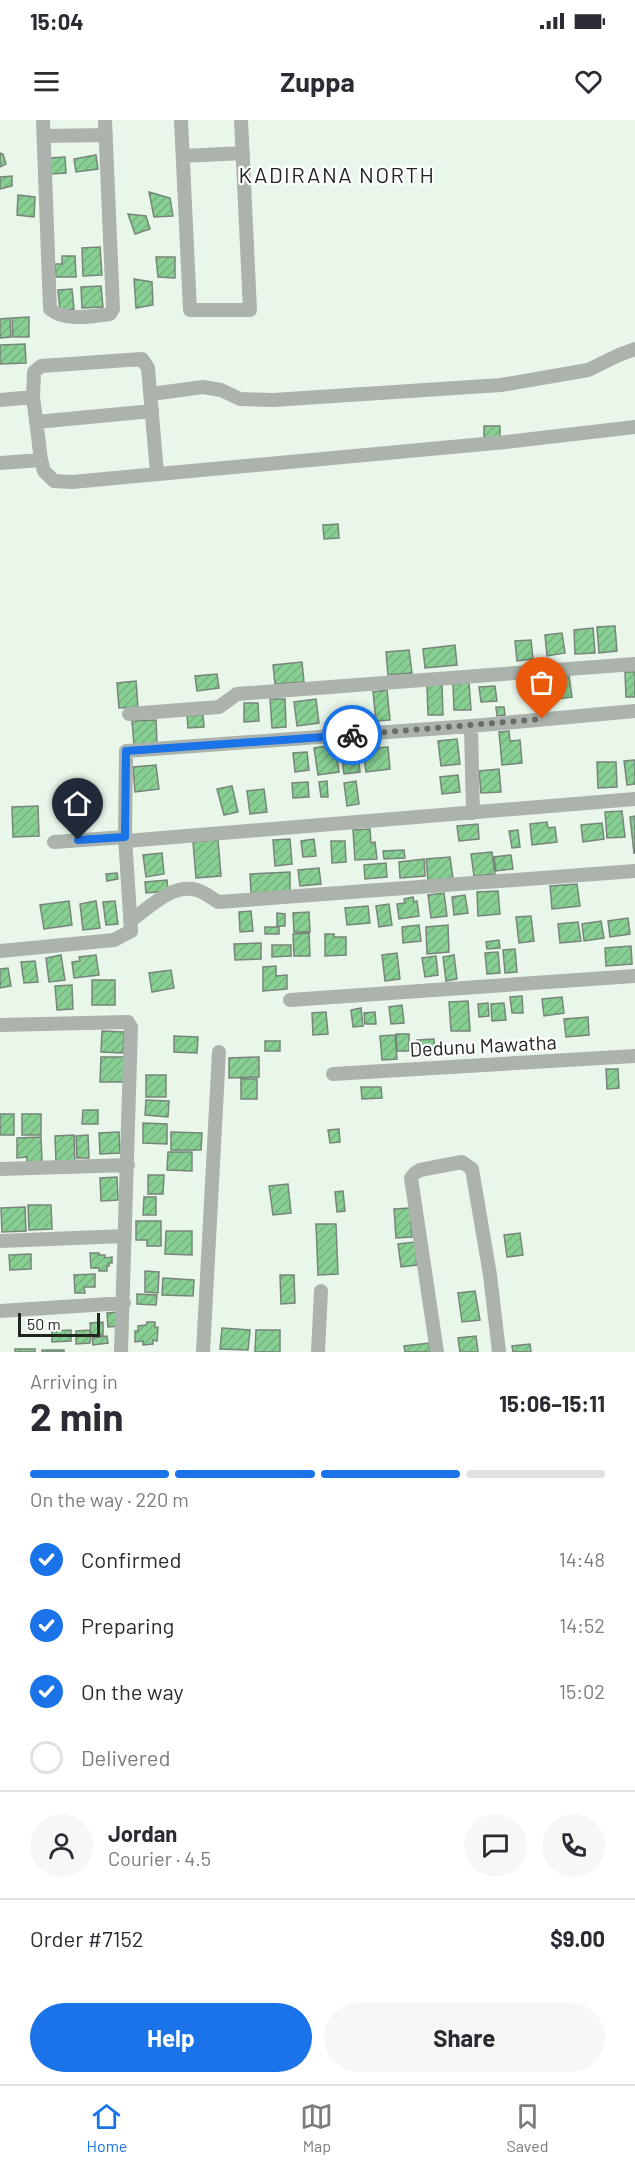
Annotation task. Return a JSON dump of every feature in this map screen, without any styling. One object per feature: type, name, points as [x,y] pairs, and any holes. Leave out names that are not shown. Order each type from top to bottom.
[{"type":"street","points":[[43,120],[50,309],[57,315],[87,316],[110,314],[113,302],[105,120]]},
{"type":"street","points":[[181,120],[190,310],[250,310],[241,120]]},
{"type":"street","points":[[44,136],[106,135]]},
{"type":"street","points":[[183,156],[243,153]]},
{"type":"street","points":[[151,394],[203,387],[221,390],[240,399],[273,400],[501,385],[588,370],[635,350]]},
{"type":"street","points":[[157,474],[151,394],[145,361],[138,358],[41,366],[34,372],[33,397],[41,460],[44,471],[54,481],[72,482],[506,442],[635,427]]},
{"type":"street","points":[[0,400],[33,397]]},
{"type":"street","points":[[36,422],[152,411]]},
{"type":"street","points":[[0,463],[41,460]]},
{"type":"street","points":[[129,714],[219,707],[237,694],[635,664]]},
{"type":"street","points":[[0,951],[114,940],[130,931],[126,839],[126,751],[471,726],[635,711]]},
{"type":"street","points":[[471,726],[473,813]]},
{"type":"street","points":[[54,842],[126,839],[635,799]]},
{"type":"street","points":[[130,921],[161,898],[182,889],[198,890],[218,902],[635,871]]},
{"type":"street","points":[[290,1000],[635,976]]},
{"type":"street","points":[[0,1025],[128,1022],[131,1027],[121,1352]]},
{"type":"street","points":[[203,1352],[219,1052]]},
{"type":"street","name":"Dedunu Mawatha","points":[[333,1074],[635,1056]]},
{"type":"street","points":[[437,1352],[411,1178],[420,1170],[462,1162],[472,1169],[490,1275],[499,1352]]},
{"type":"street","points":[[0,1169],[128,1165]]},
{"type":"street","points":[[0,1241],[125,1236]]},
{"type":"street","points":[[318,1352],[321,1292]]},
{"type":"street","points":[[0,1311],[124,1303]]},
{"type":"building","points":[[0,153],[3,154],[6,164],[0,167]]},
{"type":"building","points":[[96,155],[98,169],[76,172],[74,159]]},
{"type":"building","points":[[65,157],[66,173],[51,174],[50,158]]},
{"type":"building","points":[[12,176],[12,186],[0,189],[0,177]]},
{"type":"building","points":[[149,192],[170,198],[173,216],[154,217]]},
{"type":"building","points":[[18,195],[35,197],[34,217],[17,215]]},
{"type":"building","points":[[128,214],[146,216],[150,229],[135,234]]},
{"type":"building","points":[[100,247],[102,275],[83,276],[82,248]]},
{"type":"building","points":[[62,256],[75,256],[76,277],[56,277],[55,264],[62,264]]},
{"type":"building","points":[[156,257],[175,257],[175,278],[158,277]]},
{"type":"building","points":[[134,279],[152,282],[153,305],[136,308]]},
{"type":"building","points":[[101,286],[103,307],[82,308],[81,287]]},
{"type":"building","points":[[72,289],[74,309],[60,311],[58,290]]},
{"type":"building","points":[[29,317],[29,337],[13,337],[12,318]]},
{"type":"building","points":[[10,318],[11,337],[0,338],[0,319]]},
{"type":"building","points":[[25,344],[26,363],[0,364],[0,345]]},
{"type":"building","points":[[484,426],[500,426],[500,439],[484,439]]},
{"type":"building","points":[[338,524],[339,538],[324,539],[323,525]]},
{"type":"building","points":[[615,626],[617,651],[599,653],[597,627]]},
{"type":"building","points":[[593,628],[595,653],[575,654],[574,630]]},
{"type":"building","points":[[562,633],[565,653],[547,656],[545,635]]},
{"type":"building","points":[[531,640],[533,659],[517,661],[515,641]]},
{"type":"building","points":[[455,645],[457,665],[425,668],[423,649]]},
{"type":"building","points":[[409,650],[412,673],[388,675],[386,652]]},
{"type":"building","points":[[302,662],[304,682],[275,684],[273,665]]},
{"type":"building","points":[[625,672],[635,672],[635,697],[626,697]]},
{"type":"building","points":[[217,674],[219,688],[197,691],[195,676]]},
{"type":"building","points":[[569,676],[572,697],[557,699],[554,678]]},
{"type":"building","points":[[136,681],[138,707],[119,708],[117,683]]},
{"type":"building","points":[[469,683],[471,710],[454,710],[453,684]]},
{"type":"building","points":[[427,685],[442,685],[443,715],[428,715]]},
{"type":"building","points":[[495,686],[497,701],[481,702],[479,687]]},
{"type":"building","points":[[387,690],[390,720],[376,721],[373,692]]},
{"type":"building","points":[[270,699],[285,699],[286,727],[272,728]]},
{"type":"building","points":[[316,699],[319,723],[297,726],[294,702]]},
{"type":"building","points":[[244,703],[258,703],[259,721],[244,722]]},
{"type":"building","points":[[496,707],[504,707],[505,715],[497,716]]},
{"type":"building","points":[[203,715],[204,727],[188,728],[187,716]]},
{"type":"building","points":[[156,720],[157,744],[134,745],[132,721]]},
{"type":"building","points":[[509,731],[510,741],[520,740],[522,763],[502,765],[499,732]]},
{"type":"building","points":[[457,739],[460,764],[441,766],[438,741]]},
{"type":"building","points":[[335,745],[339,772],[318,775],[314,748]]},
{"type":"building","points":[[357,746],[360,772],[344,774],[341,748]]},
{"type":"building","points":[[388,747],[390,769],[366,772],[363,749]]},
{"type":"building","points":[[307,752],[309,770],[295,772],[293,753]]},
{"type":"building","points":[[635,760],[635,784],[627,785],[624,761]]},
{"type":"building","points":[[597,762],[616,762],[617,787],[598,788]]},
{"type":"building","points":[[156,765],[159,789],[135,792],[133,767]]},
{"type":"building","points":[[499,769],[501,792],[481,793],[479,771]]},
{"type":"building","points":[[458,775],[460,792],[442,794],[440,777]]},
{"type":"building","points":[[327,781],[328,797],[321,797],[319,782]]},
{"type":"building","points":[[356,781],[359,804],[347,806],[344,783]]},
{"type":"building","points":[[308,782],[309,797],[293,798],[292,783]]},
{"type":"building","points":[[232,786],[238,812],[224,815],[217,789]]},
{"type":"building","points":[[264,789],[267,812],[250,814],[247,791]]},
{"type":"building","points":[[38,806],[39,836],[13,837],[12,807]]},
{"type":"building","points":[[622,811],[625,837],[607,838],[605,812]]},
{"type":"building","points":[[635,816],[635,853],[634,853],[630,817]]},
{"type":"building","points":[[547,822],[548,828],[555,827],[557,842],[532,845],[530,824]]},
{"type":"building","points":[[602,823],[604,839],[583,842],[581,825]]},
{"type":"building","points":[[478,824],[479,839],[459,841],[457,826]]},
{"type":"building","points":[[370,829],[371,843],[375,842],[377,859],[355,860],[353,830]]},
{"type":"building","points":[[518,830],[520,847],[512,848],[509,831]]},
{"type":"building","points":[[290,839],[292,864],[275,866],[273,840]]},
{"type":"building","points":[[314,839],[316,856],[303,857],[301,841]]},
{"type":"building","points":[[218,840],[221,876],[196,878],[193,842]]},
{"type":"building","points":[[331,841],[345,841],[346,862],[332,863]]},
{"type":"building","points":[[404,850],[405,858],[384,859],[383,851]]},
{"type":"building","points":[[492,852],[495,874],[474,876],[471,854]]},
{"type":"building","points":[[162,853],[164,874],[146,877],[143,855]]},
{"type":"building","points":[[511,855],[513,869],[496,871],[494,857]]},
{"type":"building","points":[[450,857],[453,878],[428,881],[426,859]]},
{"type":"building","points":[[424,859],[425,876],[400,878],[399,862]]},
{"type":"building","points":[[386,863],[387,877],[365,879],[364,865]]},
{"type":"building","points":[[319,868],[321,884],[300,886],[298,870]]},
{"type":"building","points":[[290,872],[290,891],[251,893],[250,874]]},
{"type":"building","points":[[117,873],[118,879],[107,881],[106,874]]},
{"type":"building","points":[[167,880],[168,891],[146,893],[145,882]]},
{"type":"building","points":[[577,884],[580,906],[552,909],[550,886]]},
{"type":"building","points":[[498,891],[500,914],[478,916],[477,892]]},
{"type":"building","points":[[444,893],[447,916],[431,918],[428,895]]},
{"type":"building","points":[[465,895],[468,913],[454,915],[452,897]]},
{"type":"building","points":[[413,897],[414,902],[417,901],[419,916],[399,919],[397,904],[405,903],[404,899]]},
{"type":"building","points":[[69,901],[72,925],[44,929],[40,905]]},
{"type":"building","points":[[96,901],[100,928],[83,930],[80,904]]},
{"type":"building","points":[[115,901],[118,924],[106,925],[103,902]]},
{"type":"building","points":[[389,904],[392,925],[379,927],[376,906]]},
{"type":"building","points":[[368,906],[370,923],[347,925],[345,908]]},
{"type":"building","points":[[251,911],[253,931],[240,932],[239,912]]},
{"type":"building","points":[[309,912],[310,932],[294,932],[293,913]]},
{"type":"building","points":[[277,913],[285,914],[285,926],[277,926]]},
{"type":"building","points":[[531,916],[534,941],[519,943],[516,917]]},
{"type":"building","points":[[628,918],[630,934],[610,937],[608,921]]},
{"type":"building","points":[[601,921],[604,938],[584,941],[582,924]]},
{"type":"building","points":[[578,922],[581,941],[560,943],[558,924]]},
{"type":"building","points":[[419,925],[421,941],[403,943],[402,927]]},
{"type":"building","points":[[448,925],[449,952],[427,954],[426,927]]},
{"type":"building","points":[[265,927],[279,927],[279,934],[265,934]]},
{"type":"building","points":[[309,933],[310,956],[294,956],[293,934]]},
{"type":"building","points":[[325,934],[346,937],[346,955],[325,956]]},
{"type":"building","points":[[499,940],[500,948],[487,949],[486,942]]},
{"type":"building","points":[[261,943],[261,959],[235,960],[234,944]]},
{"type":"building","points":[[272,945],[291,945],[291,956],[272,957]]},
{"type":"building","points":[[631,946],[632,964],[606,966],[605,948]]},
{"type":"building","points":[[515,949],[517,972],[505,973],[503,950]]},
{"type":"building","points":[[498,952],[500,973],[487,974],[485,953]]},
{"type":"building","points":[[397,953],[400,979],[385,981],[382,955]]},
{"type":"building","points":[[61,955],[65,980],[49,982],[46,958]]},
{"type":"building","points":[[96,955],[99,975],[74,978],[72,962],[80,961],[79,957]]},
{"type":"building","points":[[454,955],[457,979],[446,981],[443,957]]},
{"type":"building","points":[[436,956],[438,975],[425,977],[422,958]]},
{"type":"building","points":[[35,961],[38,982],[24,983],[21,962]]},
{"type":"building","points":[[276,966],[276,976],[287,975],[287,989],[263,991],[263,967]]},
{"type":"building","points":[[8,968],[11,986],[0,988],[0,969]]},
{"type":"building","points":[[171,970],[174,988],[152,992],[149,973]]},
{"type":"building","points":[[92,980],[115,980],[115,1005],[92,1005]]},
{"type":"building","points":[[72,985],[73,1009],[57,1010],[55,986]]},
{"type":"building","points":[[522,996],[523,1013],[512,1013],[510,997]]},
{"type":"building","points":[[562,997],[564,1013],[544,1016],[542,999]]},
{"type":"building","points":[[468,1001],[470,1031],[451,1031],[449,1002]]},
{"type":"building","points":[[488,1003],[489,1016],[479,1017],[478,1004]]},
{"type":"building","points":[[504,1003],[506,1020],[492,1021],[491,1004]]},
{"type":"building","points":[[402,1005],[404,1023],[391,1024],[389,1007]]},
{"type":"building","points":[[361,1008],[363,1026],[353,1027],[351,1010]]},
{"type":"building","points":[[326,1012],[328,1034],[313,1035],[312,1013]]},
{"type":"building","points":[[375,1012],[376,1024],[365,1024],[364,1013]]},
{"type":"building","points":[[588,1017],[589,1035],[566,1037],[564,1019]]},
{"type":"building","points":[[102,1031],[124,1032],[123,1053],[101,1052]]},
{"type":"building","points":[[396,1034],[409,1034],[409,1051],[397,1051]]},
{"type":"building","points":[[395,1035],[397,1059],[382,1060],[380,1036]]},
{"type":"building","points":[[174,1036],[198,1037],[197,1053],[174,1052]]},
{"type":"building","points":[[434,1039],[435,1055],[418,1056],[417,1040]]},
{"type":"building","points":[[265,1041],[280,1041],[280,1051],[265,1051]]},
{"type":"building","points":[[101,1057],[128,1057],[127,1082],[100,1082]]},
{"type":"building","points":[[259,1057],[259,1077],[229,1078],[229,1058]]},
{"type":"building","points":[[606,1069],[618,1069],[619,1088],[607,1089]]},
{"type":"building","points":[[146,1075],[166,1075],[166,1097],[146,1097]]},
{"type":"building","points":[[241,1079],[257,1079],[257,1099],[241,1099]]},
{"type":"building","points":[[361,1087],[381,1087],[382,1098],[362,1099]]},
{"type":"building","points":[[146,1100],[169,1101],[168,1117],[145,1115]]},
{"type":"building","points":[[83,1110],[98,1110],[98,1124],[82,1124]]},
{"type":"building","points":[[0,1114],[14,1114],[14,1135],[0,1135]]},
{"type":"building","points":[[22,1114],[41,1114],[41,1135],[22,1135]]},
{"type":"building","points":[[143,1123],[167,1124],[167,1144],[143,1143]]},
{"type":"building","points":[[339,1129],[340,1142],[330,1143],[328,1130]]},
{"type":"building","points":[[119,1132],[120,1153],[100,1154],[99,1133]]},
{"type":"building","points":[[171,1132],[202,1133],[201,1150],[171,1150]]},
{"type":"building","points":[[74,1135],[75,1162],[56,1163],[55,1136]]},
{"type":"building","points":[[88,1135],[89,1158],[77,1158],[76,1136]]},
{"type":"building","points":[[41,1137],[42,1162],[27,1163],[27,1157],[17,1158],[17,1138]]},
{"type":"building","points":[[168,1152],[192,1152],[192,1171],[167,1170]]},
{"type":"building","points":[[148,1175],[164,1175],[163,1194],[148,1194]]},
{"type":"building","points":[[117,1177],[118,1200],[101,1201],[100,1178]]},
{"type":"building","points":[[288,1184],[291,1213],[273,1215],[269,1186]]},
{"type":"building","points":[[343,1191],[345,1211],[337,1212],[335,1192]]},
{"type":"building","points":[[144,1197],[156,1197],[156,1215],[143,1215]]},
{"type":"building","points":[[28,1205],[51,1205],[52,1229],[29,1230]]},
{"type":"building","points":[[25,1207],[26,1231],[2,1232],[1,1208]]},
{"type":"building","points":[[410,1208],[412,1237],[396,1238],[394,1209]]},
{"type":"building","points":[[136,1221],[161,1221],[161,1246],[147,1246],[147,1240],[136,1240]]},
{"type":"building","points":[[316,1224],[336,1224],[338,1274],[318,1275]]},
{"type":"building","points":[[166,1231],[192,1231],[192,1255],[165,1254]]},
{"type":"building","points":[[520,1233],[523,1255],[507,1257],[504,1235]]},
{"type":"building","points":[[415,1242],[417,1265],[401,1267],[398,1244]]},
{"type":"building","points":[[90,1253],[105,1255],[105,1258],[112,1257],[112,1263],[107,1266],[107,1271],[91,1268]]},
{"type":"building","points":[[31,1254],[31,1269],[10,1270],[9,1255]]},
{"type":"building","points":[[145,1271],[159,1272],[158,1293],[145,1292]]},
{"type":"building","points":[[95,1274],[95,1287],[84,1287],[85,1293],[75,1293],[74,1275]]},
{"type":"building","points":[[280,1275],[294,1275],[295,1303],[281,1304]]},
{"type":"building","points":[[163,1278],[194,1280],[193,1296],[162,1295]]},
{"type":"building","points":[[475,1291],[480,1320],[462,1322],[458,1293]]},
{"type":"building","points":[[137,1294],[157,1295],[156,1305],[137,1304]]},
{"type":"building","points":[[119,1312],[120,1326],[108,1327],[107,1313]]},
{"type":"building","points":[[103,1322],[103,1335],[91,1336],[90,1323]]},
{"type":"building","points":[[147,1322],[155,1322],[155,1328],[158,1327],[157,1341],[153,1340],[153,1344],[143,1345],[143,1341],[135,1342],[135,1331],[138,1331],[138,1326],[146,1325]]},
{"type":"building","points":[[222,1328],[250,1330],[248,1350],[220,1349]]},
{"type":"building","points":[[71,1330],[71,1341],[52,1342],[52,1331]]},
{"type":"building","points":[[90,1330],[90,1343],[76,1344],[76,1331]]},
{"type":"building","points":[[256,1330],[280,1330],[280,1352],[255,1352]]},
{"type":"building","points":[[107,1336],[108,1343],[93,1345],[92,1338]]},
{"type":"building","points":[[476,1336],[478,1352],[460,1352],[458,1338]]},
{"type":"building","points":[[429,1343],[430,1352],[405,1352],[404,1346]]},
{"type":"building","points":[[530,1344],[531,1352],[513,1352],[512,1346]]},
{"type":"building","points":[[15,1349],[35,1349],[35,1352],[15,1352]]},
{"type":"building","points":[[42,1350],[64,1350],[64,1352],[42,1352]]},
{"type":"way so far","points":[[352,735],[542,719]]},
{"type":"district","name":"KADIRANA NORTH","points":[[337,174]]},
{"type":"route","points":[[78,840],[125,837],[126,751],[352,735]]}]
